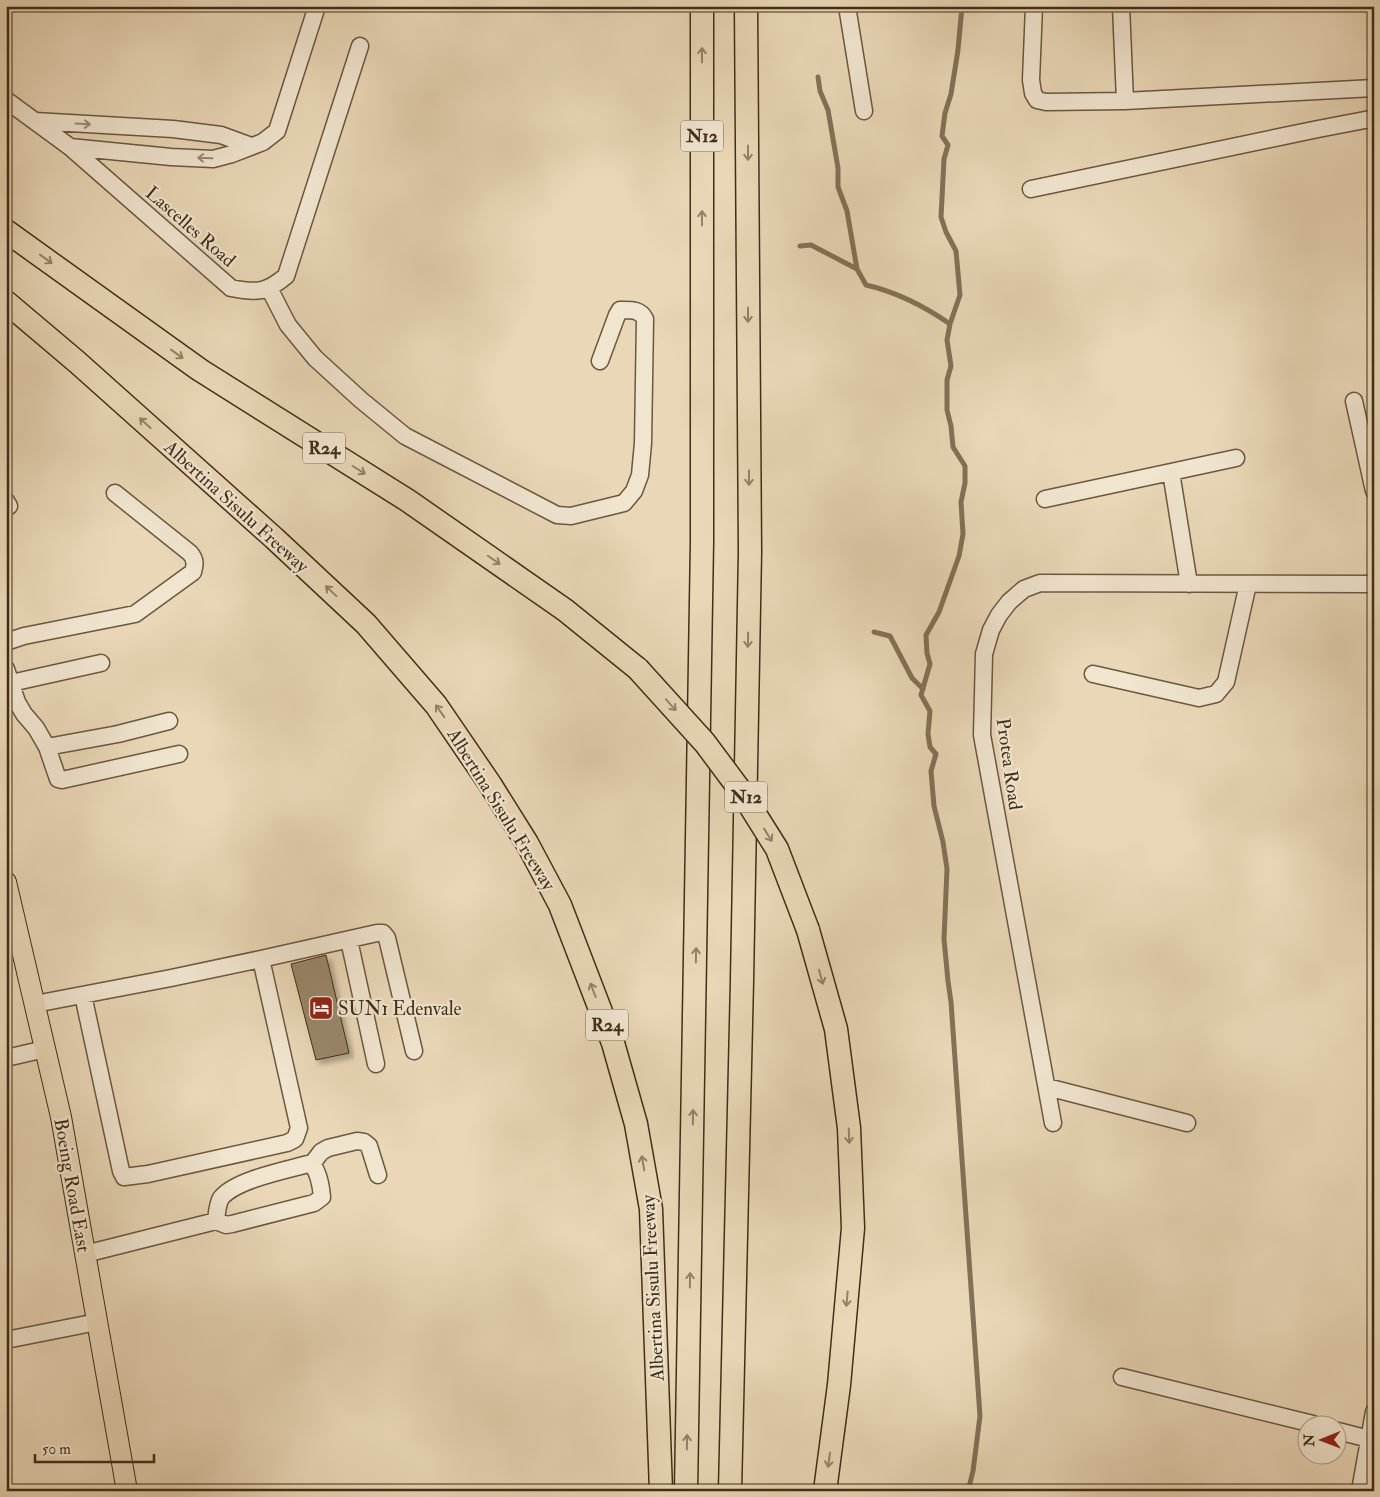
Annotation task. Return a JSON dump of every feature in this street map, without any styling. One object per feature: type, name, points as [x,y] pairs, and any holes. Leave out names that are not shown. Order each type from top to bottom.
[{"type":"highway","name":"N12","points":[[686,1491],[702,542],[702,6]]},
{"type":"highway","name":"N12","points":[[730,1491],[750,552],[746,6]]},
{"type":"highway","name":"R24","points":[[6,231],[200,370],[408,500],[558,604],[638,669],[705,743],[740,790],[777,849],[808,930],[836,1029],[849,1128],[853,1228],[839,1385],[825,1491]]},
{"type":"highway","name":"Albertina Sisulu Freeway","points":[[6,302],[121,401],[274,538],[366,624],[436,705],[490,784],[527,843],[560,905],[614,1043],[636,1124],[651,1209],[662,1491]]},
{"type":"main road","name":"Boeing Road East","points":[[7,885],[9,907],[35,1004],[61,1116],[127,1491]]},
{"type":"street","points":[[70,148],[213,159],[263,142],[277,130],[317,6]]},
{"type":"street","points":[[847,6],[864,111]]},
{"type":"street","points":[[1034,6],[1031,80],[1033,93],[1037,100],[1046,102],[1124,102],[1374,88]]},
{"type":"street","points":[[1121,6],[1124,102]]},
{"type":"street","points":[[360,46],[286,276],[269,288],[288,325],[315,358],[361,400],[405,436],[557,515],[571,516],[624,504],[634,491],[640,475],[643,444],[645,329],[645,319],[642,314],[636,310],[620,310],[600,361]]},
{"type":"street","name":"Lascelles Road","points":[[6,100],[70,148],[231,288],[247,291],[269,288]]},
{"type":"street","points":[[1031,189],[1374,119]]},
{"type":"street","points":[[35,121],[172,129],[221,135],[251,146]]},
{"type":"street","points":[[172,129],[172,157]]},
{"type":"street","points":[[1354,401],[1374,491]]},
{"type":"street","points":[[1045,499],[1236,458]]},
{"type":"street","points":[[1171,472],[1188,584]]},
{"type":"street","points":[[6,642],[24,636],[135,614],[193,572],[194,557],[115,493]]},
{"type":"street","name":"Protea Road","points":[[1053,1123],[982,734],[984,654],[991,630],[999,615],[1009,602],[1024,589],[1040,583],[1374,584]]},
{"type":"street","points":[[1093,674],[1199,698],[1216,694],[1226,682],[1248,584]]},
{"type":"street","points":[[101,663],[9,676],[17,702],[47,747],[58,779],[62,780],[179,754]]},
{"type":"street","points":[[47,747],[118,734],[169,721]]},
{"type":"street","points":[[35,1004],[383,933],[387,938],[414,1051]]},
{"type":"street","points":[[349,940],[376,1064]]},
{"type":"street","points":[[83,995],[121,1171],[124,1177],[148,1174],[287,1143],[294,1139],[299,1128],[261,959]]},
{"type":"street","points":[[6,1058],[45,1049]]},
{"type":"street","points":[[1047,1087],[1187,1123]]},
{"type":"street","points":[[216,1221],[221,1198],[228,1192],[252,1179],[312,1164],[321,1152],[328,1148],[357,1141],[364,1142],[369,1146],[378,1175]]},
{"type":"street","points":[[85,1254],[216,1221],[226,1225],[232,1224],[314,1203],[322,1197],[316,1169],[312,1164]]},
{"type":"street","points":[[6,1340],[97,1322]]},
{"type":"street","points":[[1122,1377],[1298,1420]]},
{"type":"street","points":[[1360,1491],[1374,1412]]},
{"type":"street","points":[[1348,1434],[1369,1439]]},
{"type":"building","name":"SUN1 Edenvale","points":[[326,955],[349,1053],[316,1060],[291,964]]},
{"type":"waterway","points":[[962,6],[958,50],[942,136],[948,145],[944,159],[941,217],[956,251],[960,295],[950,324],[947,340],[951,366],[947,380],[947,410],[953,447],[965,466],[965,483],[961,502],[963,534],[959,556],[939,612],[926,635],[930,664],[921,695],[930,711],[928,734],[930,747],[936,754],[931,771],[934,806],[943,842],[947,869],[944,939],[951,1002],[980,1416],[973,1471],[968,1491]]},
{"type":"waterway","points":[[818,77],[820,91],[828,110],[838,168],[838,187],[847,211],[857,269],[866,285],[910,300],[950,324]]},
{"type":"waterway","points":[[800,246],[811,245],[857,269]]},
{"type":"waterway","points":[[874,632],[890,636],[912,678],[923,689]]},
{"type":"place","name":"SUN1 Edenvale","points":[[321,1008]]}]
